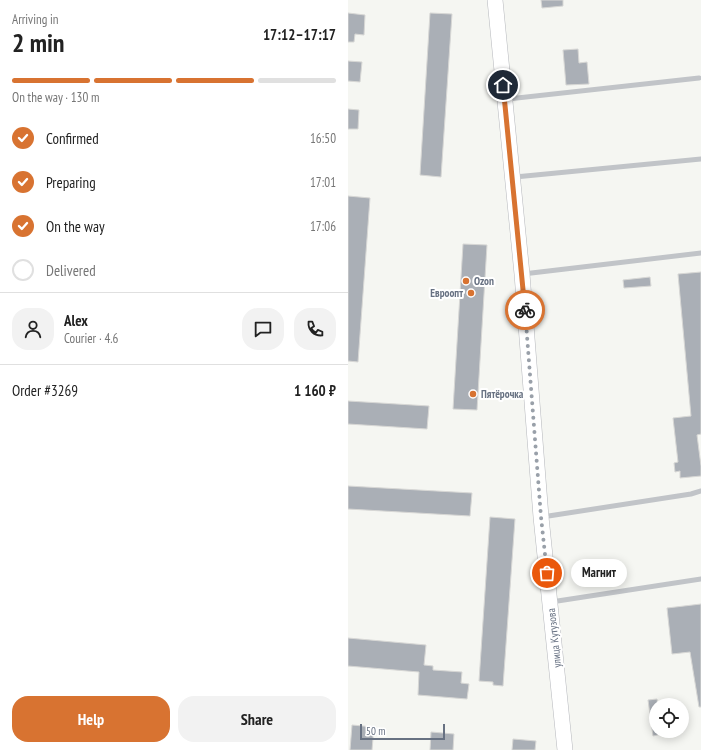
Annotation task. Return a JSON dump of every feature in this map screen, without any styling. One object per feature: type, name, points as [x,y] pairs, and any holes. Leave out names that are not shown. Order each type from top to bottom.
[{"type":"main road","name":"улица Кутузова","points":[[495,0],[522,274],[541,517],[565,750]]},
{"type":"lane","points":[[504,100],[699,78]]},
{"type":"lane","points":[[512,177],[701,159]]},
{"type":"lane","points":[[522,274],[701,254]]},
{"type":"lane","points":[[541,517],[691,494],[701,491]]},
{"type":"lane","points":[[550,602],[701,579]]},
{"type":"building","points":[[541,0],[563,0],[563,6],[542,8]]},
{"type":"building","points":[[348,13],[365,15],[364,35],[355,34],[354,42],[348,42]]},
{"type":"building","points":[[430,13],[452,14],[441,177],[420,175]]},
{"type":"building","points":[[578,49],[579,63],[587,62],[589,84],[566,85],[563,50]]},
{"type":"building","points":[[348,61],[362,62],[360,82],[348,81]]},
{"type":"building","points":[[348,109],[359,110],[358,129],[348,129]]},
{"type":"building","points":[[348,196],[370,198],[358,362],[348,361]]},
{"type":"building","points":[[463,244],[487,245],[477,410],[453,409]]},
{"type":"building","points":[[701,272],[701,434],[697,435],[701,476],[680,478],[680,471],[675,472],[674,463],[678,462],[673,418],[691,416],[678,274]]},
{"type":"building","points":[[650,277],[651,286],[624,288],[623,280]]},
{"type":"building","points":[[348,401],[429,406],[427,429],[348,424]]},
{"type":"building","points":[[348,486],[472,493],[470,516],[348,509]]},
{"type":"building","points":[[490,517],[515,519],[503,686],[493,685],[493,682],[479,681]]},
{"type":"building","points":[[701,604],[701,707],[699,707],[690,652],[672,654],[667,608]]},
{"type":"building","points":[[348,638],[426,645],[424,665],[433,666],[433,670],[462,672],[461,683],[469,684],[467,699],[418,695],[419,672],[348,666]]},
{"type":"building","points":[[352,725],[374,727],[372,750],[350,750]]},
{"type":"building","points":[[431,732],[454,734],[453,750],[430,750]]},
{"type":"building","points":[[513,739],[536,741],[535,750],[512,750]]},
{"type":"way so far","points":[[525,310],[541,517],[547,573]]},
{"type":"place","name":"Ozon","points":[[466,281]]},
{"type":"place","name":"Евроопт","points":[[471,293]]},
{"type":"place","name":"Пятёрочка","points":[[473,394]]},
{"type":"place","name":"Магнит","points":[[547,573]]},
{"type":"route","points":[[503,85],[525,310]]}]
